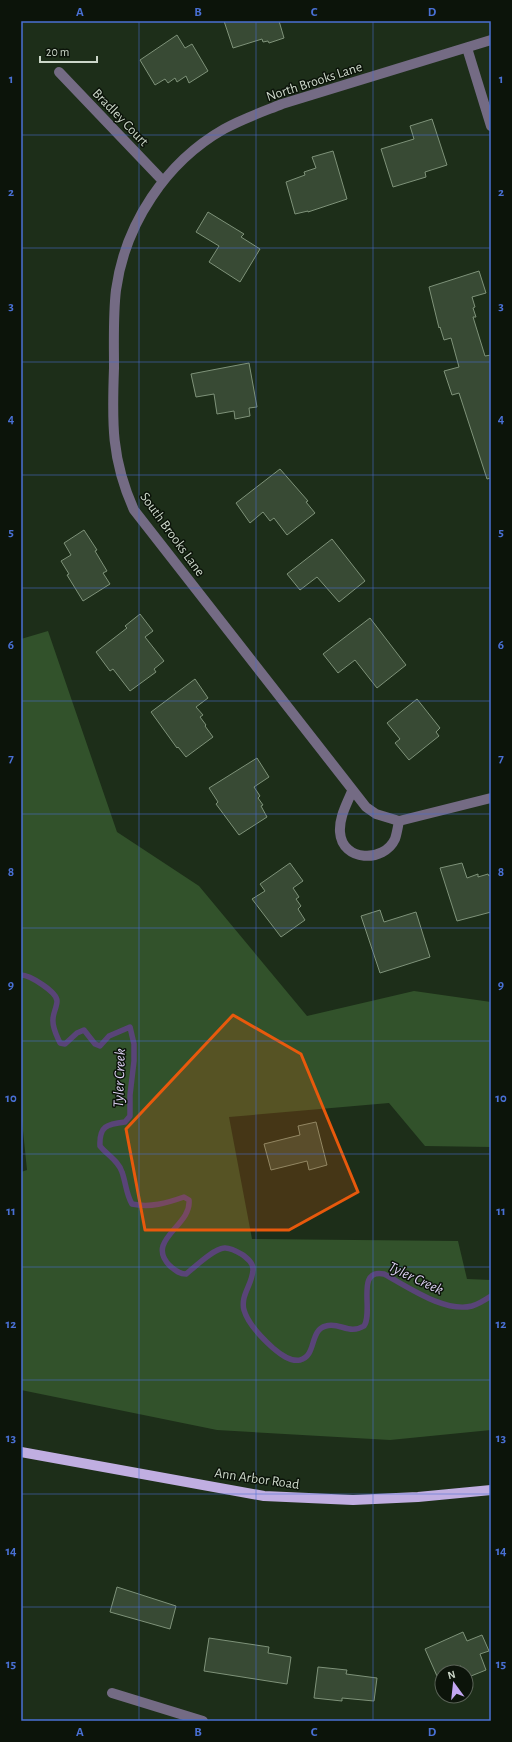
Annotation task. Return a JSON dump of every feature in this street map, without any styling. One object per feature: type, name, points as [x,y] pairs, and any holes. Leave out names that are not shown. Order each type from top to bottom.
[{"type":"main road","name":"Ann Arbor Road","points":[[21,1452],[264,1496],[353,1500],[418,1497],[491,1490]]},
{"type":"street","name":"North Brooks Lane","points":[[163,181],[200,145],[249,117],[282,104],[491,40]]},
{"type":"street","points":[[467,48],[491,126]]},
{"type":"street","name":"Bradley Court","points":[[59,72],[163,181]]},
{"type":"street","name":"South Brooks Lane","points":[[163,181],[145,208],[132,233],[116,288],[112,428],[120,473],[134,510],[366,807],[376,814],[399,820],[491,798]]},
{"type":"street","points":[[352,791],[341,819],[340,827],[343,841],[350,851],[356,855],[365,856],[383,850],[395,839],[399,820]]},
{"type":"street","points":[[112,1693],[203,1721]]},
{"type":"highlighted area","points":[[233,1015],[301,1054],[358,1192],[289,1230],[145,1230],[126,1129]]},
{"type":"green space","points":[[48,631],[117,832],[199,886],[307,1016],[414,991],[491,1002],[491,1147],[425,1146],[389,1103],[229,1117],[252,1239],[458,1241],[467,1279],[491,1280],[491,1430],[390,1440],[217,1430],[21,1390],[21,1172],[27,1170],[21,1111],[21,639]]},
{"type":"building","points":[[224,21],[279,21],[284,38],[269,43],[268,41],[263,42],[262,39],[233,48]]},
{"type":"building","points":[[177,35],[185,48],[192,44],[208,71],[189,83],[186,76],[177,82],[175,78],[168,83],[165,79],[155,85],[140,60]]},
{"type":"building","points":[[432,119],[447,165],[425,172],[426,177],[393,187],[381,149],[414,139],[410,126]]},
{"type":"building","points":[[333,151],[347,199],[308,212],[295,214],[286,182],[305,175],[304,172],[316,168],[312,157]]},
{"type":"building","points":[[208,212],[244,234],[241,237],[260,249],[240,282],[209,262],[219,246],[196,232]]},
{"type":"building","points":[[479,271],[486,293],[472,297],[476,317],[473,317],[485,356],[491,355],[491,478],[487,479],[459,393],[452,395],[444,371],[459,367],[451,338],[444,340],[440,327],[439,328],[429,287]]},
{"type":"building","points":[[249,363],[257,407],[249,408],[250,416],[235,419],[234,411],[217,414],[214,394],[196,397],[191,374]]},
{"type":"building","points":[[280,469],[308,501],[306,502],[315,513],[287,535],[274,518],[270,521],[263,512],[250,523],[236,503]]},
{"type":"building","points":[[84,530],[97,550],[95,551],[107,571],[103,573],[110,584],[83,601],[67,575],[69,574],[61,561],[71,555],[64,543]]},
{"type":"building","points":[[332,539],[365,581],[339,602],[317,577],[300,590],[287,574]]},
{"type":"building","points":[[140,614],[153,631],[145,637],[164,661],[154,669],[156,672],[130,691],[113,669],[110,671],[96,652],[127,628],[125,626]]},
{"type":"building","points":[[370,618],[406,665],[377,688],[355,660],[338,673],[323,654]]},
{"type":"building","points":[[195,679],[208,698],[196,707],[203,715],[200,717],[213,737],[186,757],[178,747],[177,748],[151,712]]},
{"type":"building","points":[[417,699],[440,728],[436,732],[439,736],[409,760],[395,743],[400,739],[387,723]]},
{"type":"building","points":[[257,758],[269,777],[254,787],[260,796],[258,798],[263,805],[261,806],[267,817],[239,835],[216,804],[218,802],[209,788]]},
{"type":"building","points":[[290,863],[303,881],[293,888],[299,897],[296,899],[301,906],[298,909],[305,920],[281,937],[252,899],[265,891],[260,884]]},
{"type":"building","points":[[462,863],[467,878],[478,874],[478,877],[488,874],[489,876],[491,875],[491,912],[457,921],[440,868]]},
{"type":"building","points":[[380,910],[384,922],[416,912],[430,957],[380,973],[361,916]]},
{"type":"building","points":[[316,1122],[327,1165],[309,1170],[307,1161],[271,1170],[264,1144],[300,1135],[298,1126]]},
{"type":"building","points":[[117,1587],[176,1606],[170,1629],[110,1612]]},
{"type":"building","points":[[463,1632],[467,1641],[482,1635],[489,1651],[480,1654],[486,1670],[474,1675],[474,1664],[434,1664],[434,1669],[425,1649]]},
{"type":"building","points":[[209,1638],[269,1647],[268,1653],[291,1657],[287,1684],[204,1671]]},
{"type":"building","points":[[318,1667],[347,1670],[346,1674],[377,1678],[374,1701],[342,1698],[342,1701],[314,1698]]},
{"type":"waterway","name":"Tyler Creek","points":[[21,975],[42,985],[56,997],[57,1003],[53,1026],[60,1043],[65,1044],[77,1033],[84,1030],[95,1044],[100,1046],[109,1036],[130,1027],[134,1044],[130,1116],[125,1122],[105,1127],[101,1134],[100,1146],[120,1168],[128,1196],[132,1204],[152,1205],[165,1203],[184,1197],[189,1200],[188,1209],[184,1218],[165,1241],[162,1248],[163,1257],[170,1266],[179,1273],[186,1274],[210,1255],[224,1248],[229,1248],[236,1251],[250,1261],[253,1269],[251,1280],[245,1294],[243,1305],[244,1310],[256,1331],[282,1355],[293,1360],[305,1358],[309,1354],[317,1332],[326,1326],[331,1325],[349,1329],[364,1326],[367,1320],[368,1284],[370,1278],[375,1274],[384,1274],[426,1297],[450,1306],[472,1306],[491,1296]]}]
